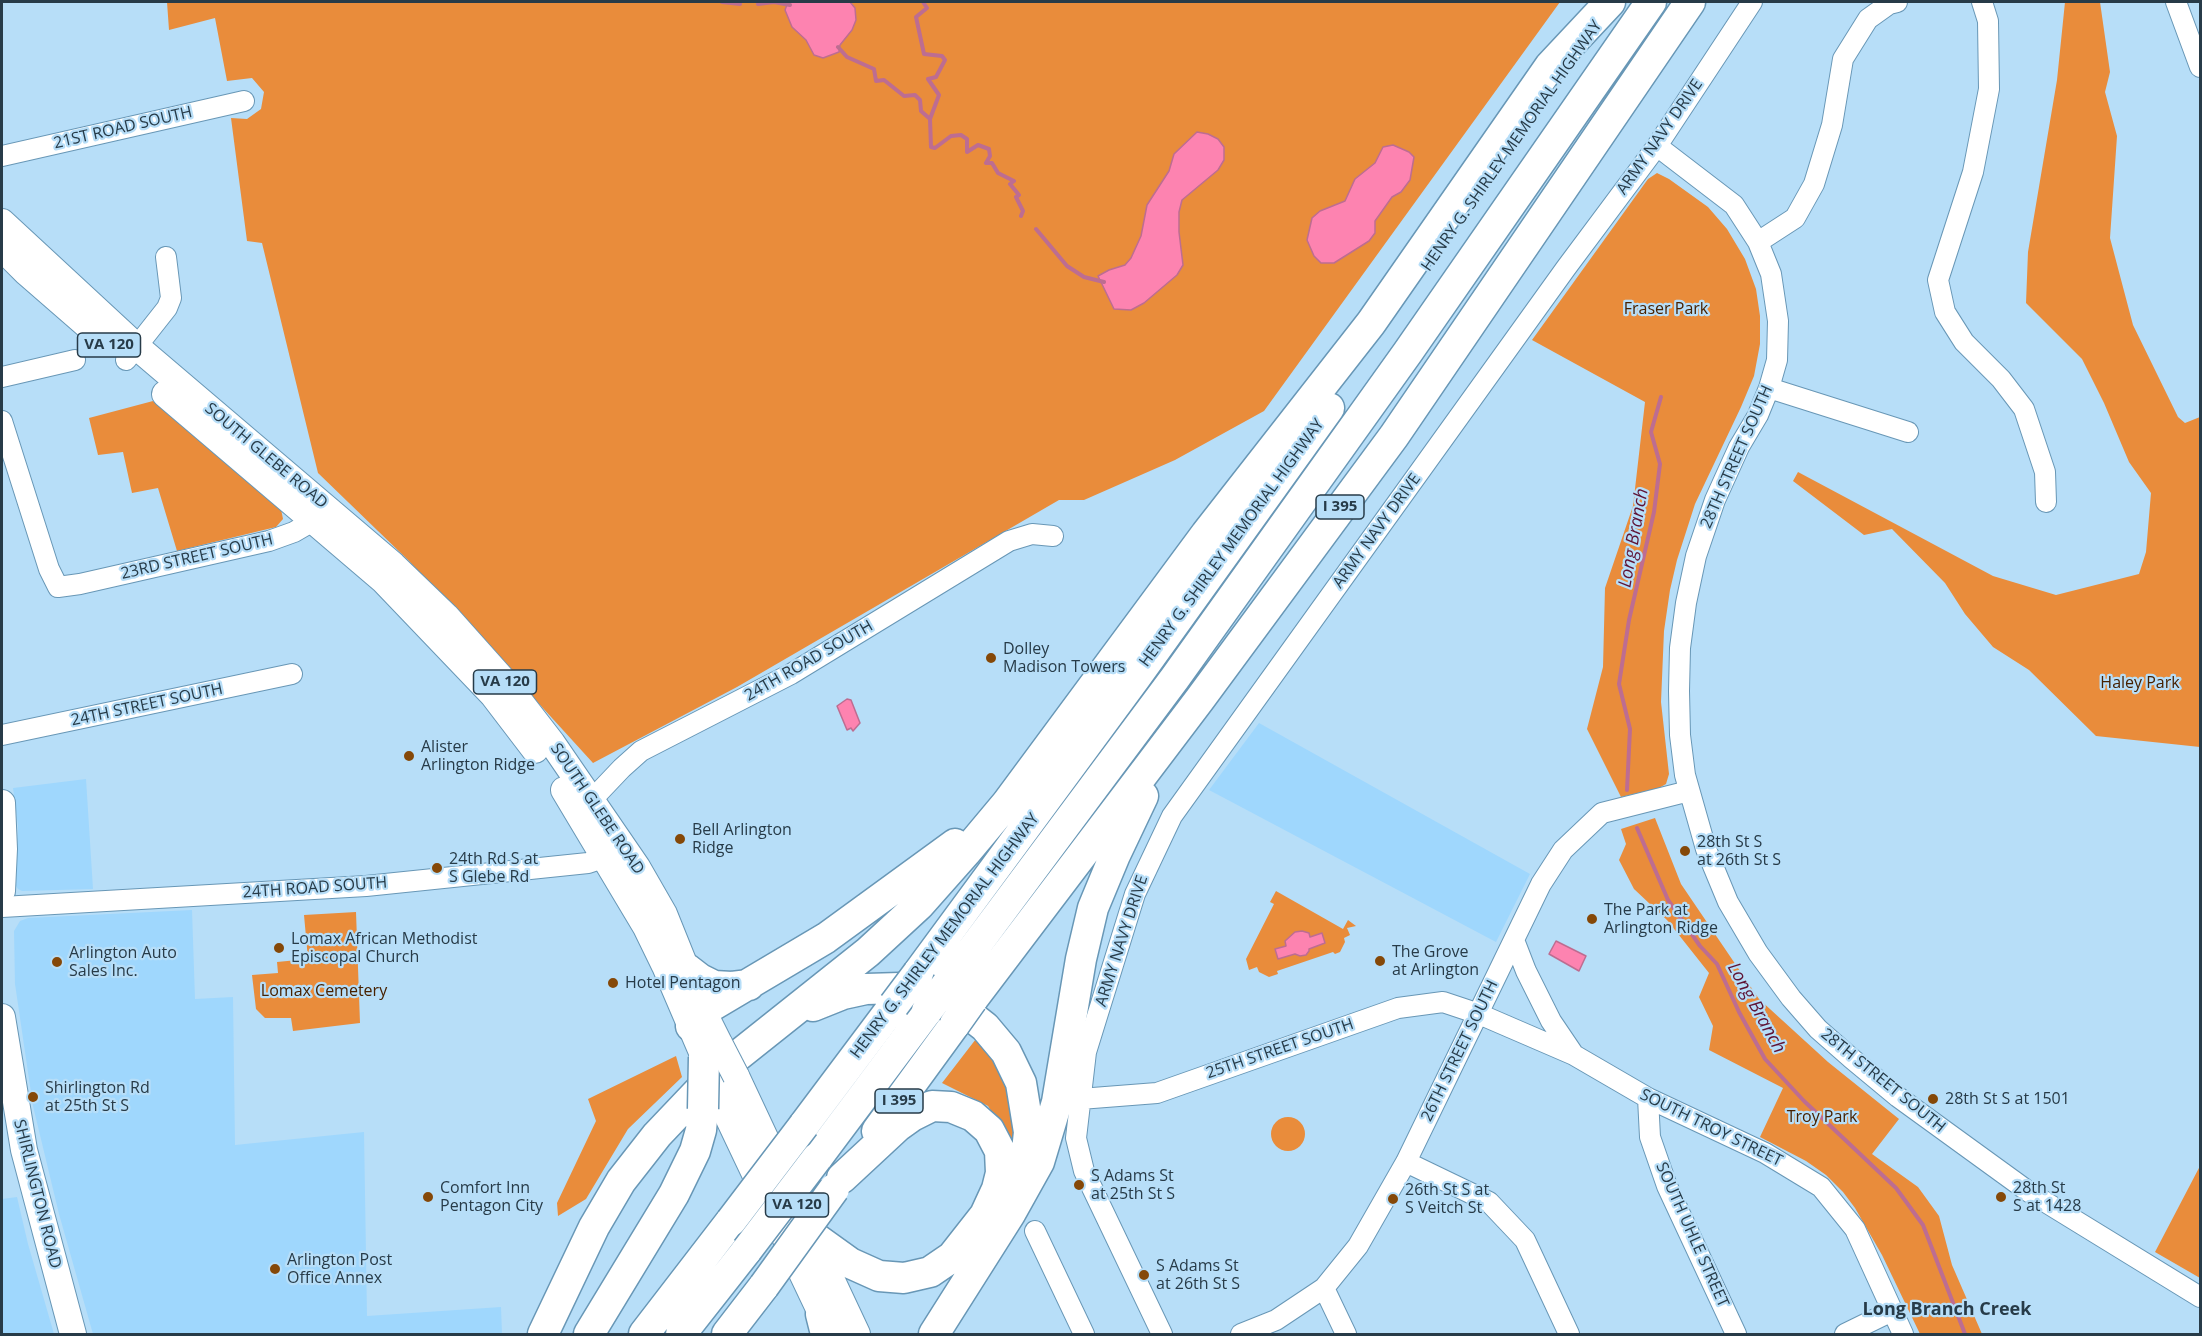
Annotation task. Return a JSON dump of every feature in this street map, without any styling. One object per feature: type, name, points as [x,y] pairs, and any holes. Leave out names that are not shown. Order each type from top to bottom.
[{"type":"highway","points":[[543,1335],[594,1227],[621,1181],[657,1134],[709,1081],[769,1029],[868,952],[919,905],[966,852],[1007,803],[1206,534],[1371,323],[1550,66],[1611,2]]},
{"type":"highway","name":"HENRY G. SHIRLEY MEMORIAL HIGHWAY","points":[[644,1335],[918,973],[1136,677],[1422,276],[1611,2]]},
{"type":"highway","points":[[681,1335],[817,1158],[1175,678],[1408,352],[1651,2]]},
{"type":"highway","name":"I 395","points":[[727,1335],[964,1012],[1200,699],[1394,436],[1690,2]]},
{"type":"highway","points":[[934,1335],[1011,1214],[1040,1162],[1053,1121],[1062,1078],[1081,958],[1093,908],[1137,807],[1200,699]]},
{"type":"highway","points":[[697,1018],[826,938],[948,850],[998,801],[1061,729]]},
{"type":"highway","points":[[687,969],[714,986],[749,985]]},
{"type":"highway","points":[[769,1029],[814,1005],[843,994],[866,989],[900,988],[933,993],[962,1009],[985,1027],[1006,1052],[1021,1083],[1028,1114],[1029,1150],[1011,1214]]},
{"type":"highway","points":[[590,1335],[674,1194],[695,1151],[710,1102],[712,1051]]},
{"type":"highway","points":[[812,1235],[850,1263],[879,1276],[904,1278],[930,1272],[952,1257],[985,1215],[997,1189],[1001,1173],[1000,1151],[989,1130],[973,1116],[951,1107],[932,1107],[912,1116],[898,1126],[838,1183]]},
{"type":"highway","points":[[740,1335],[764,1286]]},
{"type":"main road","name":"SOUTH GLEBE ROAD","points":[[2,222],[132,354]]},
{"type":"main road","name":"SOUTH GLEBE ROAD","points":[[2,248],[27,273],[132,354],[322,516],[393,565],[446,616],[504,681],[552,743],[585,806],[615,852],[663,914],[687,969],[697,1018]]},
{"type":"main road","points":[[2,803],[4,849],[2,891]]},
{"type":"main road","name":"SOUTH GLEBE ROAD","points":[[615,852],[646,927],[697,1018],[712,1051],[736,1076],[857,1335]]},
{"type":"main road","name":"SHIRLINGTON ROAD","points":[[2,1018],[24,1150],[73,1335]]},
{"type":"main road","name":"VA 120","points":[[710,1102],[826,1328]]},
{"type":"street","name":"ARMY NAVY DRIVE","points":[[1162,1335],[1084,1171],[1076,1138],[1086,1052],[1135,894],[1172,816],[1566,268],[1657,146],[1752,2]]},
{"type":"street","points":[[1758,242],[1795,218],[1814,184],[1832,125],[1843,59],[1868,19],[1889,4],[1897,2]]},
{"type":"street","points":[[1982,2],[1988,21],[1989,89],[1973,172],[1938,280],[1945,312],[1964,342],[2001,379],[2024,409],[2045,472],[2046,502]]},
{"type":"street","points":[[2176,2],[2196,50],[2200,68]]},
{"type":"street","name":"21ST ROAD SOUTH","points":[[2,156],[244,101]]},
{"type":"street","name":"28TH STREET SOUTH","points":[[1657,146],[1734,205],[1758,242],[1771,274],[1778,321],[1777,360],[1769,388],[1758,415],[1739,447],[1715,500],[1696,556],[1680,648],[1680,735],[1689,791],[1706,849],[1728,902],[1758,953],[1791,998],[1818,1029],[1898,1097],[1984,1160],[2111,1244],[2200,1297]]},
{"type":"street","points":[[132,354],[167,308],[171,298],[166,257]]},
{"type":"street","points":[[2,377],[75,360]]},
{"type":"street","points":[[1769,388],[1908,432]]},
{"type":"street","name":"23RD STREET SOUTH","points":[[2,421],[49,569],[58,587],[269,541],[294,532],[322,516]]},
{"type":"street","name":"24TH ROAD SOUTH","points":[[585,806],[641,751],[790,674],[1010,540],[1032,534],[1053,536]]},
{"type":"street","name":"24TH STREET SOUTH","points":[[2,735],[292,674]]},
{"type":"street","name":"26TH STREET SOUTH","points":[[1241,1335],[1279,1327],[1324,1288],[1358,1246],[1406,1162],[1541,884],[1563,850],[1602,813],[1689,791]]},
{"type":"street","name":"24TH ROAD SOUTH","points":[[2,907],[353,887],[588,862],[615,852]]},
{"type":"street","points":[[1514,940],[1526,971],[1551,1021],[1574,1055]]},
{"type":"street","name":"25TH STREET SOUTH","points":[[1080,1098],[1157,1093],[1398,1008],[1443,1002],[1479,1014]]},
{"type":"street","name":"SOUTH TROY STREET","points":[[1479,1014],[1574,1055],[1648,1098],[1765,1153],[1821,1187],[1856,1229],[1903,1335]]},
{"type":"street","name":"SOUTH UHLE STREET","points":[[1648,1098],[1650,1137],[1667,1186],[1736,1335]]},
{"type":"street","points":[[1406,1162],[1489,1202],[1525,1240],[1569,1335]]},
{"type":"street","points":[[1035,1231],[1084,1335]]},
{"type":"street","points":[[1324,1288],[1346,1335]]},
{"type":"street","points":[[1845,1335],[1892,1311]]},
{"type":"shaded area","points":[[788,2],[850,2],[855,8],[856,20],[852,30],[840,45],[839,52],[823,58],[814,55],[806,40],[792,27],[785,10]]},
{"type":"shaded area","points":[[1197,132],[1218,139],[1224,147],[1224,160],[1218,170],[1182,200],[1179,212],[1179,232],[1183,265],[1177,275],[1144,303],[1131,310],[1114,309],[1098,276],[1125,265],[1131,258],[1141,236],[1147,205],[1169,171],[1174,154]]},
{"type":"shaded area","points":[[1393,145],[1409,152],[1414,157],[1410,180],[1401,192],[1392,197],[1375,221],[1375,233],[1369,241],[1334,263],[1321,263],[1314,256],[1307,240],[1312,218],[1320,211],[1345,201],[1355,179],[1375,163],[1383,147]]},
{"type":"shaded area","points":[[847,699],[851,700],[860,723],[853,731],[851,728],[847,730],[837,706]]},
{"type":"shaded area","points":[[1259,723],[1530,874],[1496,942],[1209,790]]},
{"type":"shaded area","points":[[86,779],[93,889],[22,891],[18,889],[16,886],[18,826],[13,788]]},
{"type":"shaded area","points":[[192,910],[195,999],[233,997],[235,1145],[364,1132],[367,1316],[501,1307],[502,1334],[93,1334],[59,1214],[33,1106],[15,984],[14,931],[20,921],[28,918]]},
{"type":"shaded area","points":[[1295,932],[1309,933],[1310,937],[1322,933],[1325,943],[1309,949],[1306,955],[1295,954],[1278,959],[1275,949],[1286,946],[1285,941]]},
{"type":"shaded area","points":[[1556,941],[1586,956],[1579,971],[1549,954]]},
{"type":"shaded area","points":[[17,1197],[54,1334],[2,1334],[2,1199]]},
{"type":"green space","points":[[167,2],[1560,2],[1264,411],[1175,460],[1084,500],[1059,500],[737,687],[593,763],[408,560],[318,473],[262,243],[247,241],[231,118],[247,119],[261,109],[264,92],[252,78],[227,81],[215,18],[169,30]]},
{"type":"green space","name":"Haley Park","points":[[2065,2],[2100,2],[2110,72],[2105,92],[2117,136],[2110,238],[2133,325],[2178,417],[2185,423],[2200,417],[2200,747],[2096,736],[2029,670],[1993,647],[1965,614],[1945,583],[1892,529],[1864,535],[1793,481],[1798,472],[1993,576],[2056,595],[2139,574],[2146,552],[2151,493],[2129,462],[2082,359],[2026,303],[2028,252],[2057,80]]},
{"type":"green space","name":"Fraser Park","points":[[1657,173],[1708,207],[1727,229],[1745,259],[1756,289],[1760,316],[1760,344],[1754,376],[1695,504],[1670,590],[1664,631],[1661,702],[1669,774],[1666,784],[1659,788],[1621,797],[1587,729],[1603,667],[1605,588],[1633,506],[1645,402],[1532,340],[1648,179]]},
{"type":"green space","points":[[153,401],[281,509],[283,519],[276,527],[177,551],[158,488],[132,493],[123,452],[98,455],[89,418]]},
{"type":"green space","name":"Troy Park","points":[[1655,818],[1681,884],[1759,999],[1828,1062],[1899,1119],[1872,1154],[1918,1187],[1939,1216],[1952,1265],[1982,1334],[1920,1334],[1882,1255],[1843,1192],[1826,1175],[1806,1161],[1760,1137],[1783,1088],[1709,1050],[1713,1026],[1699,997],[1709,973],[1667,920],[1634,889],[1619,860],[1626,844],[1621,829]]},
{"type":"green space","points":[[1276,891],[1343,929],[1348,920],[1356,926],[1347,928],[1350,935],[1344,938],[1345,942],[1340,952],[1335,954],[1333,952],[1277,971],[1278,974],[1269,977],[1259,972],[1257,967],[1249,970],[1246,959],[1274,904],[1270,902]]},
{"type":"green space","name":"Lomax Cemetery","points":[[356,912],[360,1023],[293,1031],[291,1018],[265,1018],[256,1009],[252,975],[278,973],[277,962],[308,959],[304,915]]},
{"type":"green space","points":[[979,1035],[1002,1063],[1016,1103],[1016,1142],[1012,1144],[988,1106],[942,1083]]},
{"type":"green space","points":[[676,1056],[682,1077],[628,1129],[586,1199],[558,1216],[557,1203],[596,1121],[588,1099]]},
{"type":"green space","points":[[1288,1117],[1300,1122],[1305,1134],[1300,1146],[1288,1151],[1276,1146],[1271,1134],[1276,1122]]},
{"type":"green space","points":[[2200,1166],[2200,1278],[2155,1252]]},
{"type":"waterway","points":[[722,2],[740,4]]},
{"type":"waterway","points":[[758,4],[774,2],[790,5]]},
{"type":"waterway","points":[[923,2],[927,8],[916,17],[924,54],[942,56],[945,60],[936,77],[928,79],[939,95],[930,119]]},
{"type":"waterway","points":[[838,47],[847,57],[874,69],[876,81],[884,80],[904,96],[915,95],[920,100],[921,111],[930,119],[931,147],[935,148],[951,136],[961,135],[967,139],[967,152],[978,145],[989,149],[990,156],[986,163],[992,163],[998,173],[1014,181],[1010,184],[1019,195],[1016,197],[1023,211],[1021,216]]},
{"type":"waterway","points":[[1036,229],[1067,266],[1084,277],[1104,282]]},
{"type":"waterway","name":"Long Branch","points":[[1627,790],[1630,729],[1619,684],[1629,620],[1654,512],[1660,464],[1651,432],[1661,397]]},
{"type":"waterway","name":"Long Branch","points":[[1637,828],[1668,900],[1700,946],[1717,964],[1739,1012],[1765,1059],[1804,1101],[1896,1188],[1923,1225],[1965,1334]]},
{"type":"place","name":"Dolley Madison Towers","points":[[991,658]]},
{"type":"place","name":"Alister Arlington Ridge","points":[[409,756]]},
{"type":"place","name":"Bell Arlington Ridge","points":[[680,839]]},
{"type":"place","name":"28th St S at 26th St S","points":[[1685,851]]},
{"type":"place","name":"24th Rd S at S Glebe Rd","points":[[437,868]]},
{"type":"place","name":"The Park at Arlington Ridge","points":[[1592,919]]},
{"type":"place","name":"Lomax African Methodist Episcopal Church","points":[[279,948]]},
{"type":"place","name":"The Grove at Arlington","points":[[1380,961]]},
{"type":"place","name":"Arlington Auto Sales Inc.","points":[[57,962]]},
{"type":"place","name":"Hotel Pentagon","points":[[613,983]]},
{"type":"place","name":"Shirlington Rd at 25th St S","points":[[33,1097]]},
{"type":"place","name":"28th St S at 1501","points":[[1933,1099]]},
{"type":"place","name":"S Adams St at 25th St S","points":[[1079,1185]]},
{"type":"place","name":"Comfort Inn Pentagon City","points":[[428,1197]]},
{"type":"place","name":"28th St S at 1428","points":[[2001,1197]]},
{"type":"place","name":"26th St S at S Veitch St","points":[[1393,1199]]},
{"type":"place","name":"Arlington Post Office Annex","points":[[275,1269]]},
{"type":"place","name":"S Adams St at 26th St S","points":[[1144,1275]]},
{"type":"district","name":"Long Branch Creek","points":[[1947,1310]]}]
